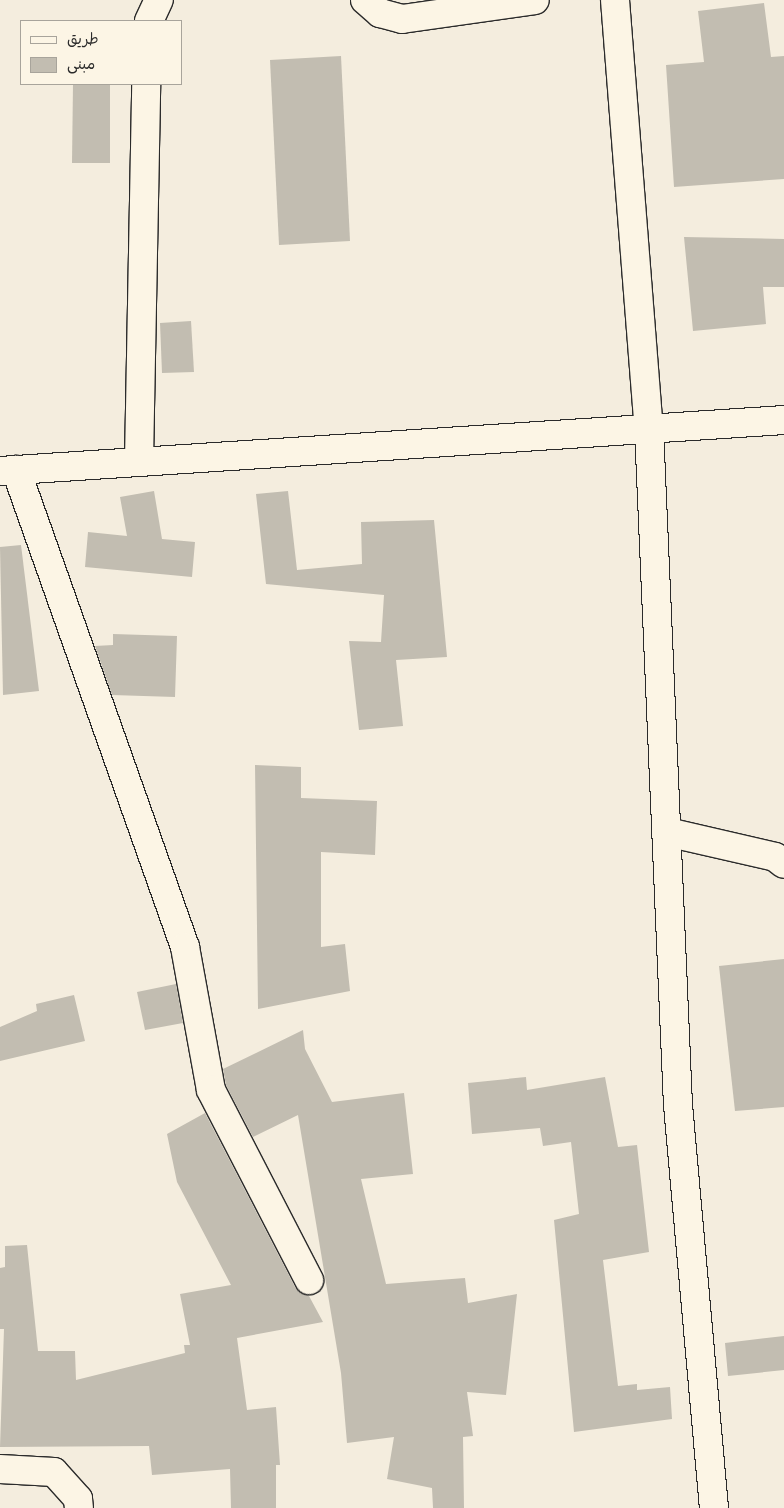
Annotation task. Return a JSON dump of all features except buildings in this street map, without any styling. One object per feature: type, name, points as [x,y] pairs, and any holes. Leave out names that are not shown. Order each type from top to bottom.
[{"type":"street","points":[[149,20],[159,0]]},
{"type":"street","points":[[365,0],[380,13],[402,19],[535,0]]},
{"type":"street","points":[[615,0],[650,428],[678,1105],[714,1508]]},
{"type":"street","points":[[139,461],[146,85]]},
{"type":"street","points":[[308,1280],[211,1090],[185,947],[8,470],[784,420]]},
{"type":"street","points":[[667,832],[775,857],[784,864]]},
{"type":"street","points":[[0,1469],[54,1472],[78,1499],[79,1508]]}]
